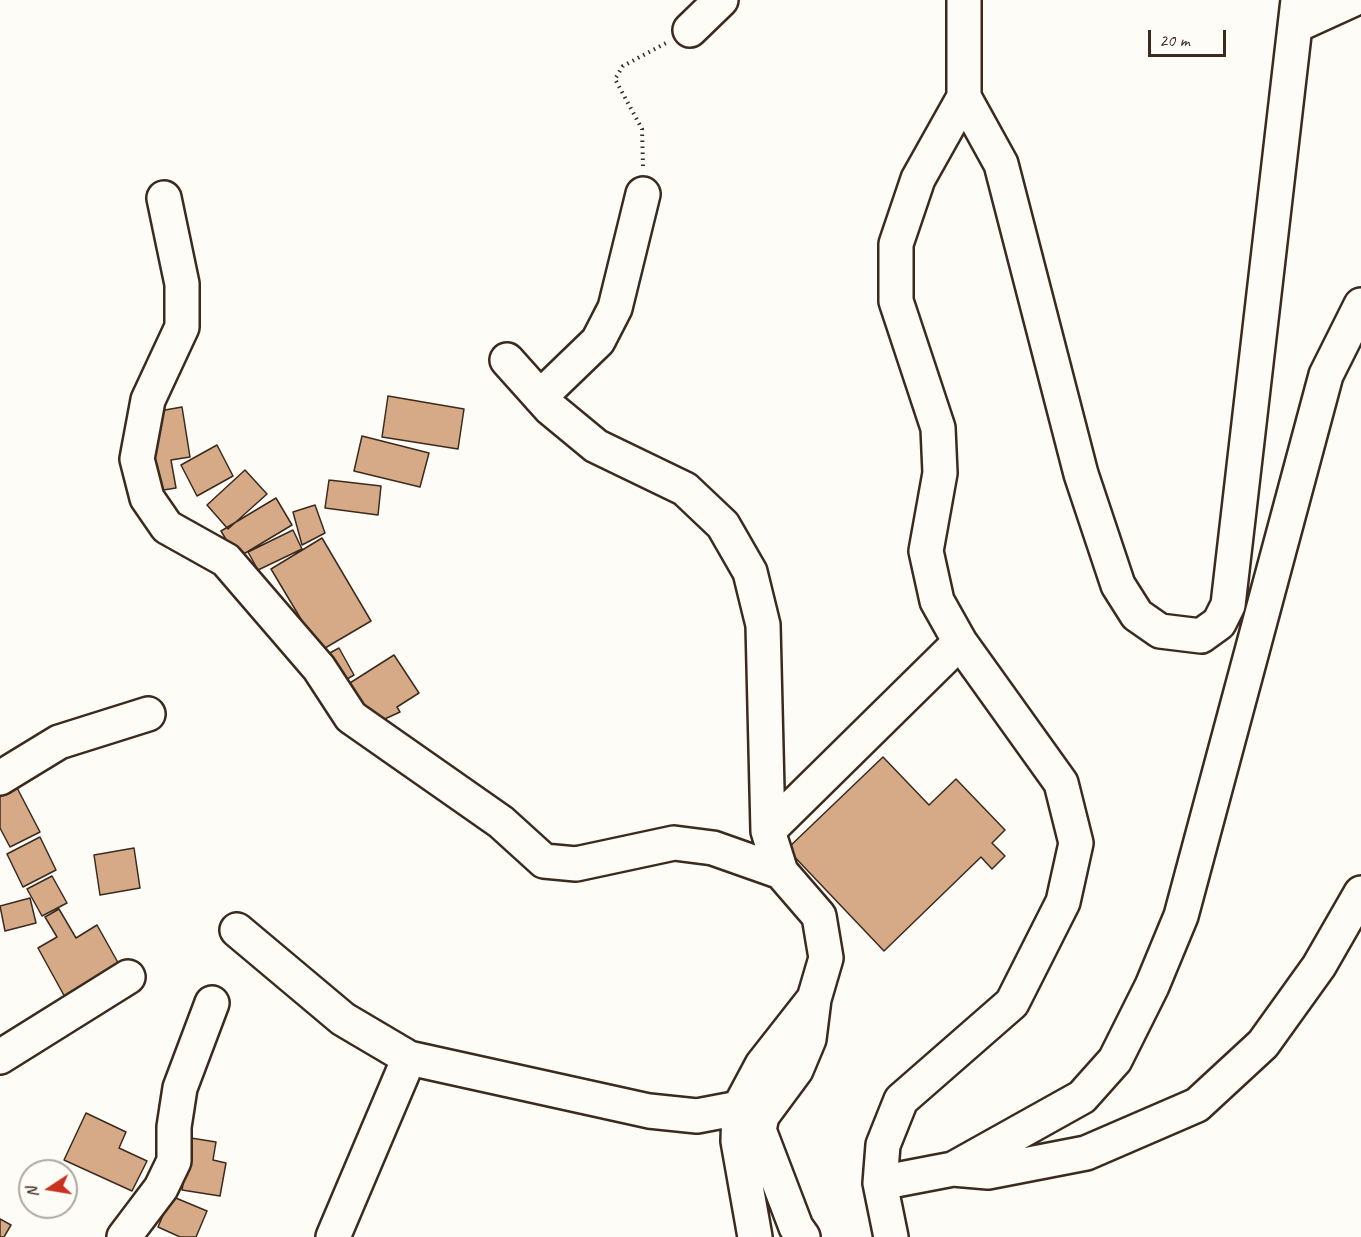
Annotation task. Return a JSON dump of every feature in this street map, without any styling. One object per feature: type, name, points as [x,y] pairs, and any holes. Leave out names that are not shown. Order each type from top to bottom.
[{"type":"street","points":[[690,30],[721,0]]},
{"type":"street","points":[[964,0],[964,97],[1001,164],[1081,474],[1118,585],[1137,615],[1160,631],[1201,636],[1219,623],[1228,605],[1297,13],[1352,0]]},
{"type":"street","points":[[891,1237],[880,1183],[883,1145],[901,1100],[1012,1003],[1063,902],[1076,843],[1060,783],[960,642],[937,601],[926,551],[940,473],[939,428],[896,301],[896,244],[918,179],[964,97]]},
{"type":"street","points":[[540,397],[598,341],[611,316],[644,194]]},
{"type":"street","points":[[164,198],[182,284],[182,327],[148,400],[137,459],[147,498],[167,527],[226,560],[319,668],[351,717],[501,822],[544,861],[576,864],[674,843],[713,848],[782,872]]},
{"type":"street","points":[[953,1169],[1082,1097],[1115,1060],[1152,986],[1180,916],[1326,375],[1361,304]]},
{"type":"street","points":[[507,360],[550,408],[596,446],[685,489],[723,525],[750,572],[763,625],[768,831],[782,872],[819,916],[826,958],[814,999],[809,1039],[796,1070],[762,1116],[759,1130],[796,1227],[803,1237]]},
{"type":"street","points":[[768,831],[960,642]]},
{"type":"street","points":[[0,778],[59,742],[148,714]]},
{"type":"street","points":[[880,1183],[953,1169],[988,1172],[1086,1154],[1197,1105],[1263,1044],[1318,966],[1361,893]]},
{"type":"street","points":[[237,930],[343,1019],[409,1058],[649,1111],[697,1116],[739,1108]]},
{"type":"street","points":[[0,1057],[128,977]]},
{"type":"street","points":[[755,1237],[738,1141],[739,1108],[762,1065],[814,999]]},
{"type":"street","points":[[124,1237],[161,1188],[174,1161],[174,1127],[180,1088],[212,1003]]},
{"type":"street","points":[[333,1237],[409,1058]]},
{"type":"path","points":[[644,194],[642,129],[615,78],[623,66],[690,30]]},
{"type":"building","points":[[388,396],[464,409],[458,449],[382,437]]},
{"type":"building","points":[[182,407],[190,457],[171,460],[176,488],[151,492],[141,460],[155,458],[148,413]]},
{"type":"building","points":[[362,436],[429,453],[420,487],[354,471]]},
{"type":"building","points":[[217,445],[233,476],[197,496],[181,465]]},
{"type":"building","points":[[245,470],[267,494],[228,529],[207,505]]},
{"type":"building","points":[[329,480],[381,486],[378,515],[325,508]]},
{"type":"building","points":[[276,498],[292,525],[237,558],[221,531]]},
{"type":"building","points":[[315,505],[325,533],[302,545],[293,512]]},
{"type":"building","points":[[293,530],[302,549],[258,570],[248,552]]},
{"type":"building","points":[[322,538],[371,621],[320,651],[271,569]]},
{"type":"building","points":[[339,648],[354,675],[342,682],[326,655]]},
{"type":"building","points":[[394,655],[419,693],[397,707],[400,712],[376,723],[342,688]]},
{"type":"building","points":[[883,757],[929,805],[956,779],[1005,830],[992,843],[1005,856],[992,869],[981,857],[884,951],[787,849]]},
{"type":"building","points":[[15,784],[40,832],[10,847],[0,828],[0,791]]},
{"type":"building","points":[[40,837],[56,870],[23,887],[7,854]]},
{"type":"building","points":[[134,848],[140,888],[100,895],[94,855]]},
{"type":"building","points":[[52,876],[67,903],[42,916],[27,889]]},
{"type":"building","points":[[30,898],[36,923],[5,931],[0,906]]},
{"type":"building","points":[[59,909],[76,938],[97,925],[121,968],[66,999],[38,948],[57,937],[45,917]]},
{"type":"building","points":[[86,1113],[126,1132],[119,1148],[147,1161],[132,1191],[78,1166],[78,1159],[64,1159]]},
{"type":"building","points":[[191,1138],[216,1142],[213,1160],[226,1163],[220,1196],[182,1190]]},
{"type":"building","points":[[171,1196],[207,1211],[196,1237],[180,1237],[158,1227]]},
{"type":"building","points":[[0,1219],[11,1225],[4,1237],[0,1237]]}]
